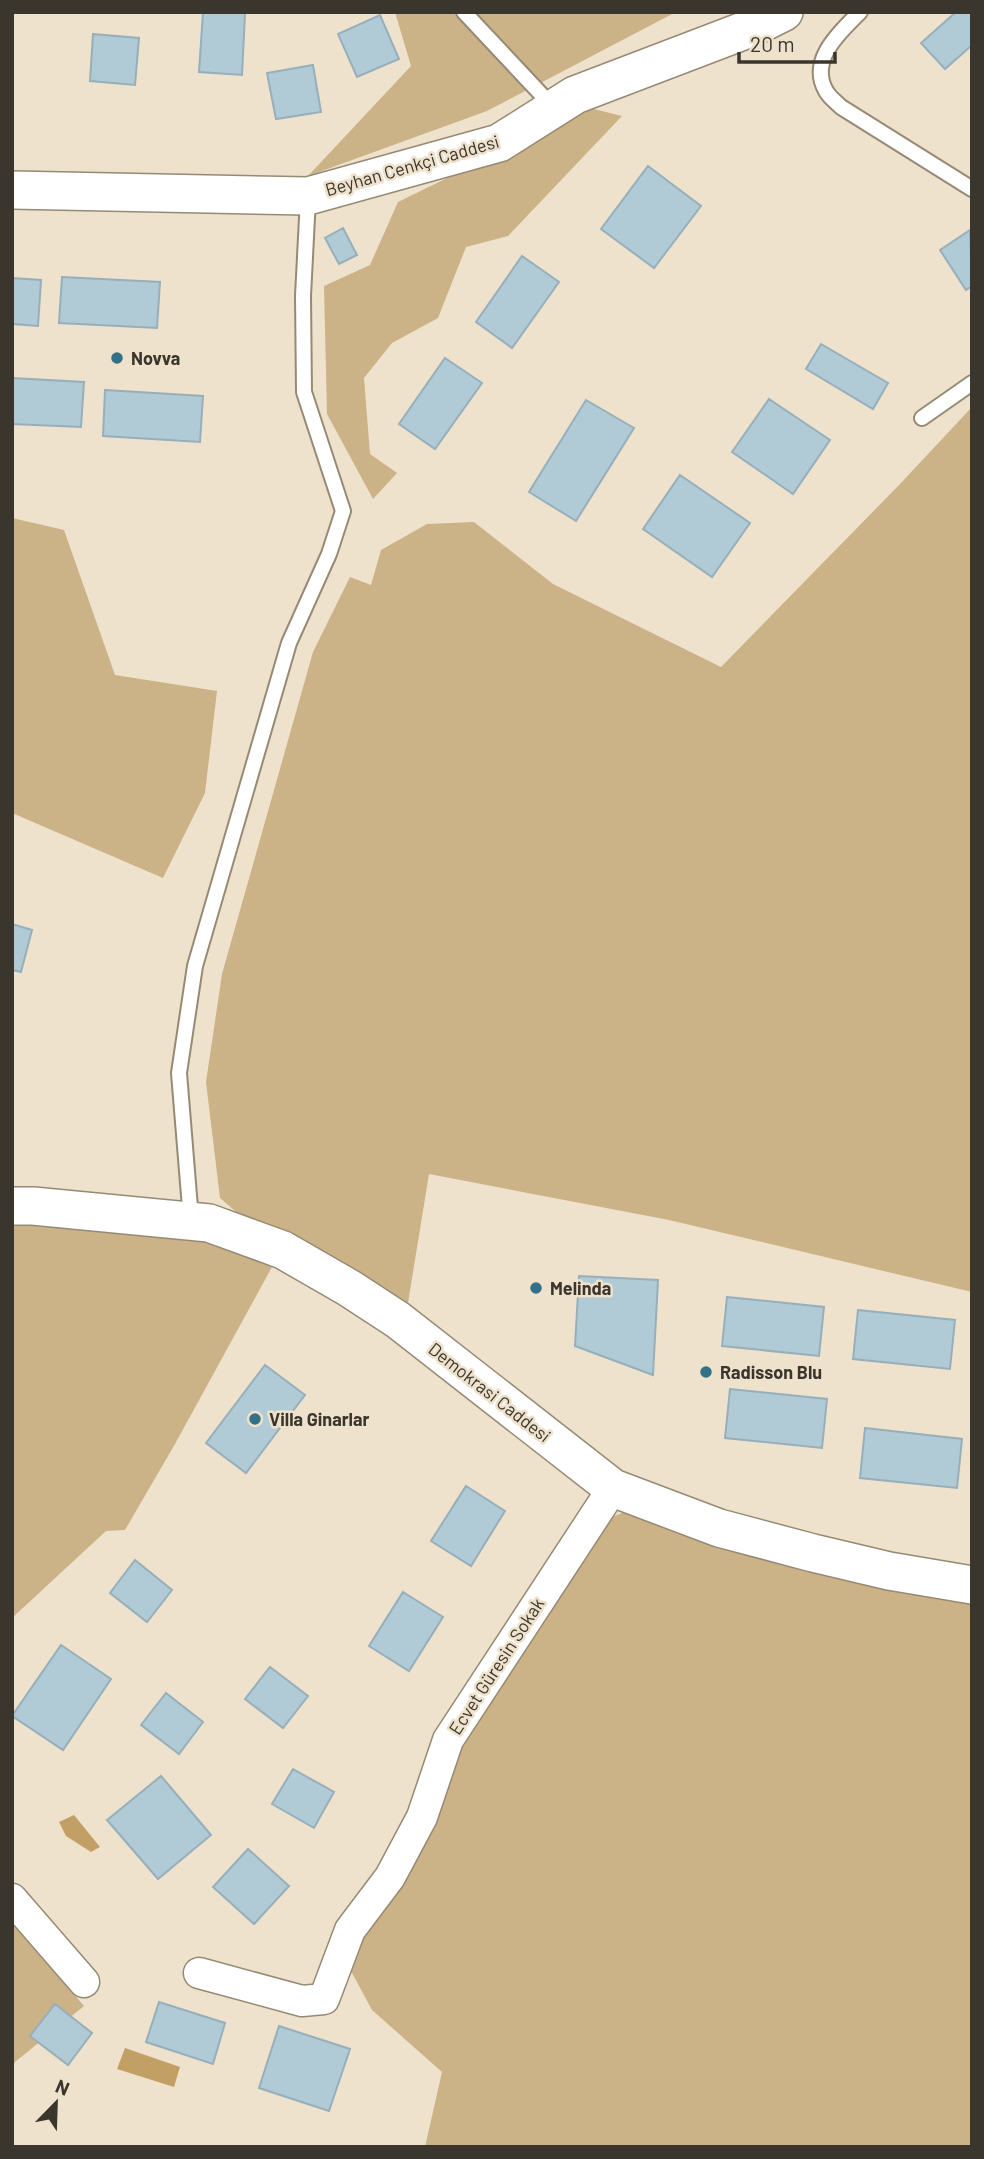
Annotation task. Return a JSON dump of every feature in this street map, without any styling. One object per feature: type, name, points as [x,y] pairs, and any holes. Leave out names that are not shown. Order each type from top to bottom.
[{"type":"street","name":"Beyhan Cenkçi Caddesi","points":[[12,191],[308,196],[499,144],[575,95],[756,26],[785,12]]},
{"type":"street","name":"Demokrasi Caddesi","points":[[12,1206],[209,1223],[283,1250],[349,1287],[398,1320],[613,1489],[719,1528],[773,1543],[889,1571],[972,1585]]},
{"type":"street","name":"Ecvet Güresin Sokak","points":[[200,1973],[302,2001],[324,1999],[350,1930],[390,1877],[422,1817],[447,1740],[613,1489]]},
{"type":"street","points":[[12,1899],[84,1982]]},
{"type":"lane","points":[[464,12],[555,108]]},
{"type":"lane","points":[[860,12],[825,52],[820,72],[826,91],[841,107],[972,189]]},
{"type":"lane","points":[[192,1221],[179,1073],[195,966],[289,643],[329,554],[343,511],[304,392],[303,296],[308,196]]},
{"type":"lane","points":[[922,418],[972,383]]},
{"type":"shaded area","points":[[395,12],[676,12],[487,111],[308,176],[411,66]]},
{"type":"shaded area","points":[[590,108],[622,116],[508,236],[466,247],[438,318],[392,343],[364,378],[370,454],[397,473],[373,499],[327,414],[324,286],[370,265],[398,202]]},
{"type":"shaded area","points":[[972,407],[972,1292],[669,1220],[429,1174],[408,1303],[288,1231],[241,1216],[220,1198],[206,1082],[222,974],[313,652],[350,577],[371,585],[381,550],[427,524],[474,522],[553,584],[721,667]]},
{"type":"shaded area","points":[[12,518],[64,530],[115,675],[217,691],[205,793],[163,878],[12,813]]},
{"type":"shaded area","points":[[30,1224],[183,1237],[216,1245],[272,1267],[125,1530],[106,1531],[12,1618],[12,1225]]},
{"type":"shaded area","points":[[629,1510],[972,1602],[972,2147],[425,2147],[442,2072],[372,2010],[351,1971],[363,1933],[459,1743],[610,1518]]},
{"type":"shaded area","points":[[74,1815],[100,1847],[91,1852],[66,1836],[59,1822]]},
{"type":"shaded area","points":[[12,1922],[84,2006],[15,2062],[12,2068]]},
{"type":"shaded area","points":[[125,2048],[180,2067],[174,2087],[117,2069]]},
{"type":"building","points":[[203,12],[245,13],[242,75],[199,72]]},
{"type":"building","points":[[956,12],[972,12],[972,45],[945,69],[921,43]]},
{"type":"building","points":[[380,15],[399,59],[357,77],[338,34]]},
{"type":"building","points":[[93,34],[139,38],[135,85],[90,81]]},
{"type":"building","points":[[313,65],[321,112],[276,119],[267,73]]},
{"type":"building","points":[[648,166],[701,206],[654,268],[601,229]]},
{"type":"building","points":[[343,228],[357,255],[339,264],[325,238]]},
{"type":"building","points":[[970,230],[972,286],[966,290],[940,250]]},
{"type":"building","points":[[522,256],[559,282],[512,348],[476,322]]},
{"type":"building","points":[[62,277],[160,282],[157,328],[59,323]]},
{"type":"building","points":[[12,278],[41,280],[38,326],[12,324]]},
{"type":"building","points":[[821,344],[888,383],[873,409],[806,369]]},
{"type":"building","points":[[445,358],[482,383],[435,449],[399,424]]},
{"type":"building","points":[[12,378],[84,382],[81,427],[12,424]]},
{"type":"building","points":[[105,390],[203,396],[200,442],[103,436]]},
{"type":"building","points":[[769,399],[830,440],[793,494],[732,452]]},
{"type":"building","points":[[586,400],[634,428],[576,521],[529,492]]},
{"type":"building","points":[[680,475],[750,523],[712,577],[643,529]]},
{"type":"building","points":[[12,924],[32,930],[21,972],[12,970]]},
{"type":"building","points":[[579,1276],[658,1280],[653,1375],[575,1346]]},
{"type":"building","points":[[727,1297],[824,1307],[819,1356],[722,1346]]},
{"type":"building","points":[[858,1310],[955,1320],[950,1369],[853,1359]]},
{"type":"building","name":"Villa Ginarlar","points":[[265,1365],[305,1395],[246,1473],[206,1443]]},
{"type":"building","points":[[730,1389],[827,1399],[822,1448],[725,1438]]},
{"type":"building","points":[[865,1428],[962,1439],[957,1488],[860,1478]]},
{"type":"building","points":[[466,1486],[505,1511],[471,1566],[431,1541]]},
{"type":"building","points":[[135,1560],[172,1590],[147,1622],[110,1593]]},
{"type":"building","points":[[403,1592],[443,1617],[409,1671],[369,1646]]},
{"type":"building","points":[[61,1645],[111,1679],[63,1750],[12,1716]]},
{"type":"building","points":[[270,1667],[308,1696],[283,1728],[245,1699]]},
{"type":"building","points":[[166,1693],[203,1722],[179,1754],[141,1725]]},
{"type":"building","points":[[293,1769],[334,1792],[314,1828],[272,1804]]},
{"type":"building","points":[[161,1776],[211,1835],[158,1879],[107,1820]]},
{"type":"building","points":[[248,1849],[289,1886],[254,1924],[213,1887]]},
{"type":"building","points":[[159,2002],[225,2023],[213,2064],[146,2042]]},
{"type":"building","points":[[55,2004],[92,2033],[68,2065],[30,2036]]},
{"type":"building","points":[[279,2026],[350,2049],[329,2111],[259,2088]]},
{"type":"place","name":"Novva","points":[[117,358]]},
{"type":"place","name":"Melinda","points":[[536,1288]]},
{"type":"place","name":"Radisson Blu","points":[[706,1372]]},
{"type":"place","name":"Villa Ginarlar","points":[[255,1419]]}]
